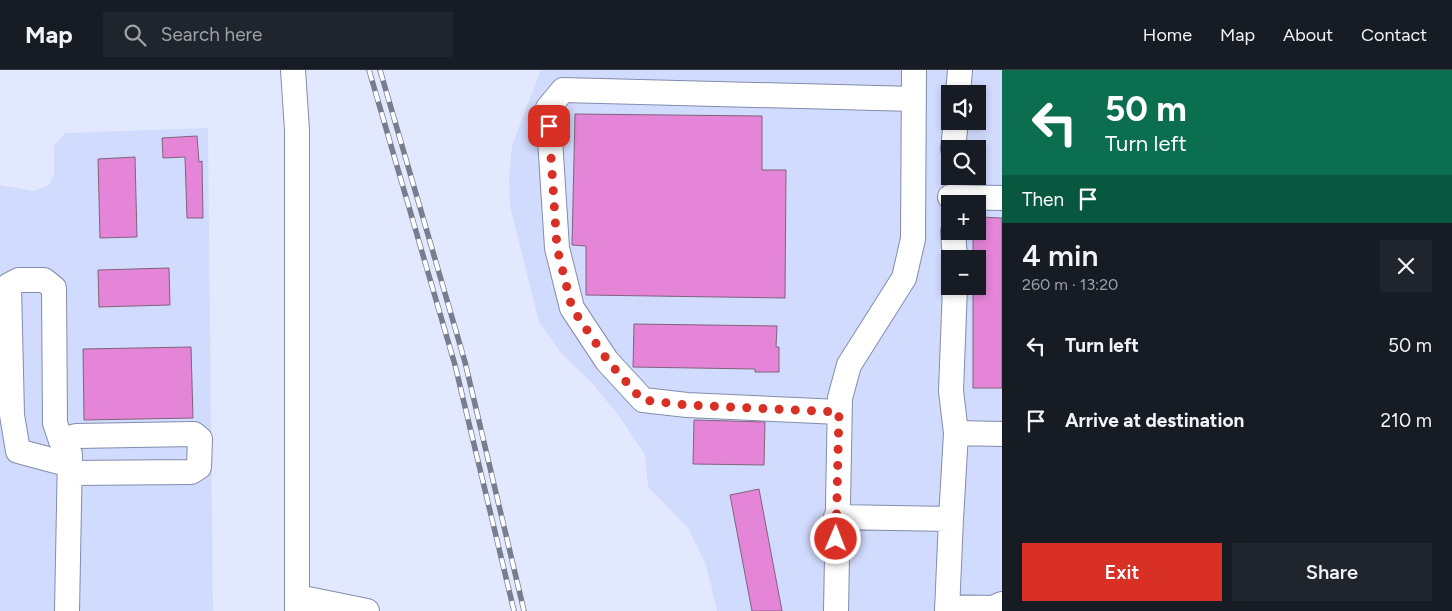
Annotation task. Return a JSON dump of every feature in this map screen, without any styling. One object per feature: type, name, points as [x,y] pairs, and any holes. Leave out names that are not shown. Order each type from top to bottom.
[{"type":"street","points":[[293,70],[297,130],[298,604],[367,611]]},
{"type":"street","points":[[836,611],[836,517],[840,398],[849,365],[904,278],[913,239],[914,70]]},
{"type":"street","points":[[959,85],[960,70]]},
{"type":"street","points":[[839,412],[687,405],[642,400],[608,361],[572,308],[557,248],[548,108],[563,90],[914,99]]},
{"type":"street","points":[[951,192],[1002,198]]},
{"type":"street","points":[[61,440],[76,436],[194,434],[200,439],[199,467],[191,472],[70,469],[18,452],[12,415],[8,285],[18,280],[44,280],[54,288],[55,423],[61,440],[70,454],[70,469],[67,611]]},
{"type":"street","points":[[955,295],[951,392],[956,432],[947,609],[993,608],[1002,604]]},
{"type":"street","points":[[956,432],[1002,434]]},
{"type":"street","points":[[836,517],[951,519]]},
{"type":"shaded area","points":[[541,70],[1002,70],[1002,611],[717,611],[706,565],[688,528],[648,487],[645,455],[619,416],[592,383],[561,353],[539,322],[510,206],[509,180],[512,145]]},
{"type":"shaded area","points":[[208,128],[213,611],[0,611],[0,185],[34,191],[49,185],[54,175],[54,146],[65,133]]},
{"type":"building","points":[[575,114],[762,116],[762,170],[786,170],[785,298],[586,295],[586,246],[572,245]]},
{"type":"building","points":[[197,136],[199,162],[202,161],[203,218],[187,218],[185,157],[163,158],[162,138]]},
{"type":"building","points":[[135,157],[137,237],[100,238],[98,159]]},
{"type":"building","points":[[986,217],[1002,218],[1002,388],[973,388],[973,295],[986,295],[986,250],[973,250],[973,240],[986,240]]},
{"type":"building","points":[[169,268],[170,305],[99,307],[98,270]]},
{"type":"building","points":[[634,324],[777,326],[776,347],[779,347],[779,372],[755,372],[755,369],[633,367]]},
{"type":"building","points":[[191,347],[193,418],[84,420],[83,349]]},
{"type":"building","points":[[694,420],[765,422],[764,465],[693,464]]},
{"type":"building","points":[[759,489],[782,611],[752,611],[730,495]]},
{"type":"railway","points":[[369,70],[455,365],[514,611]]},
{"type":"railway","points":[[380,70],[465,362],[524,611]]},
{"type":"route","points":[[549,126],[557,248],[572,308],[608,361],[642,400],[687,405],[839,412],[836,539]]}]
